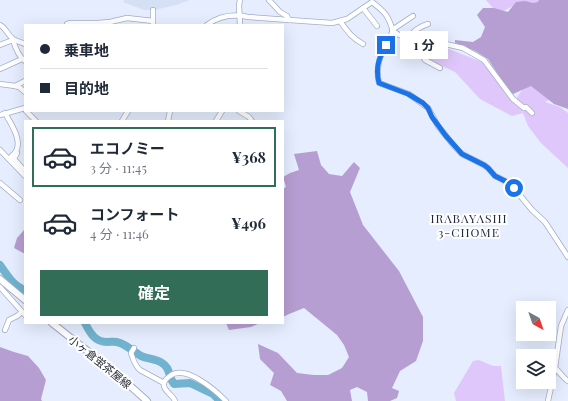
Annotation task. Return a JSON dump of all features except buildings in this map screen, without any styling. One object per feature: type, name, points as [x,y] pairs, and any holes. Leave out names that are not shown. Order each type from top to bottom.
[{"type":"street","points":[[240,0],[238,5],[240,24]]},
{"type":"street","points":[[269,0],[280,12],[287,16],[289,20]]},
{"type":"street","points":[[209,24],[218,19],[239,15],[248,17],[332,23],[347,18],[373,1],[388,16],[393,31],[399,35],[408,37],[421,44],[441,43],[464,48],[484,60],[513,99],[524,108],[526,107],[532,113]]},
{"type":"street","points":[[363,8],[377,26]]},
{"type":"street","points":[[67,24],[110,22],[127,18],[153,23],[153,10]]},
{"type":"street","points":[[413,16],[393,31],[379,59],[379,83],[408,94],[428,108],[440,128],[462,154],[484,165],[495,176],[507,182],[514,188],[527,205],[545,222],[568,257]]},
{"type":"street","points":[[340,21],[351,36],[363,44]]},
{"type":"street","points":[[408,37],[417,29],[428,24]]},
{"type":"street","points":[[0,25],[13,40],[15,47],[24,60],[0,69]]},
{"type":"street","points":[[0,45],[13,40],[24,44]]},
{"type":"street","points":[[418,43],[419,49],[426,60],[440,68]]},
{"type":"street","points":[[15,86],[24,82]]},
{"type":"street","points":[[0,84],[19,87],[24,91]]},
{"type":"street","points":[[23,169],[14,159],[17,153],[15,132],[2,114],[24,109]]},
{"type":"street","points":[[28,112],[35,120]]},
{"type":"street","points":[[241,112],[251,120]]},
{"type":"street","points":[[9,159],[17,149]]},
{"type":"street","points":[[0,150],[24,175]]},
{"type":"street","points":[[0,183],[20,200]]},
{"type":"street","points":[[0,280],[24,299]]},
{"type":"street","points":[[0,287],[23,313],[9,320],[5,330]]},
{"type":"street","points":[[556,361],[561,326],[568,310]]},
{"type":"street","name":"小ヶ倉蛍茶屋線","points":[[53,324],[118,375],[147,401]]},
{"type":"street","points":[[132,350],[134,362],[137,368],[164,383],[163,385],[175,401]]},
{"type":"street","points":[[556,369],[568,382]]},
{"type":"street","points":[[164,383],[174,373],[187,373],[207,385],[226,401]]},
{"type":"street","points":[[548,401],[551,389]]},
{"type":"shaded area","points":[[124,0],[190,0],[154,10],[144,10],[123,2]]},
{"type":"shaded area","points":[[486,0],[568,0],[568,87],[545,102],[560,107],[568,113],[568,168],[541,143],[528,126],[523,113],[512,116],[480,99],[455,72],[428,59],[420,47],[441,46],[482,62],[512,101],[521,103],[516,99],[529,80],[532,16],[511,7],[498,14]]},
{"type":"shaded area","points":[[539,0],[568,0],[568,109],[554,104],[531,86],[513,94],[508,90],[488,59],[475,51],[455,43],[455,40],[473,42],[481,37],[485,27],[477,15],[483,8],[494,8],[508,12],[516,2],[525,1],[533,3],[538,2]]},
{"type":"shaded area","points":[[317,151],[321,165],[329,174],[342,176],[354,162],[360,168],[350,192],[363,225],[399,271],[423,317],[423,341],[416,361],[400,371],[392,388],[399,391],[397,398],[390,401],[368,401],[367,392],[357,387],[350,390],[352,401],[287,401],[281,391],[270,385],[274,373],[260,359],[258,344],[278,353],[297,373],[328,375],[342,368],[349,357],[344,345],[337,335],[304,308],[284,316],[284,188],[286,187],[284,176],[299,170],[294,154]]},
{"type":"shaded area","points":[[24,230],[24,253],[14,248],[17,238]]},
{"type":"shaded area","points":[[226,324],[258,324],[251,327],[229,330]]},
{"type":"shaded area","points":[[0,347],[28,356],[39,368],[46,380],[41,399],[42,401],[0,401]]},
{"type":"shaded area","points":[[479,360],[493,366],[501,366],[505,401],[456,401],[454,393],[473,361]]},
{"type":"waterway","points":[[0,265],[14,283],[24,290]]},
{"type":"waterway","points":[[86,324],[96,339],[103,342],[120,343],[141,356],[165,365],[174,384],[190,383],[213,394],[220,401]]},
{"type":"district","name":"IRABAYASHI 3-CHOME","points":[[469,226]]},
{"type":"route","points":[[386,45],[379,59],[378,82],[408,94],[423,103],[428,108],[438,126],[462,154],[484,165],[495,176],[507,182],[514,188]]}]
